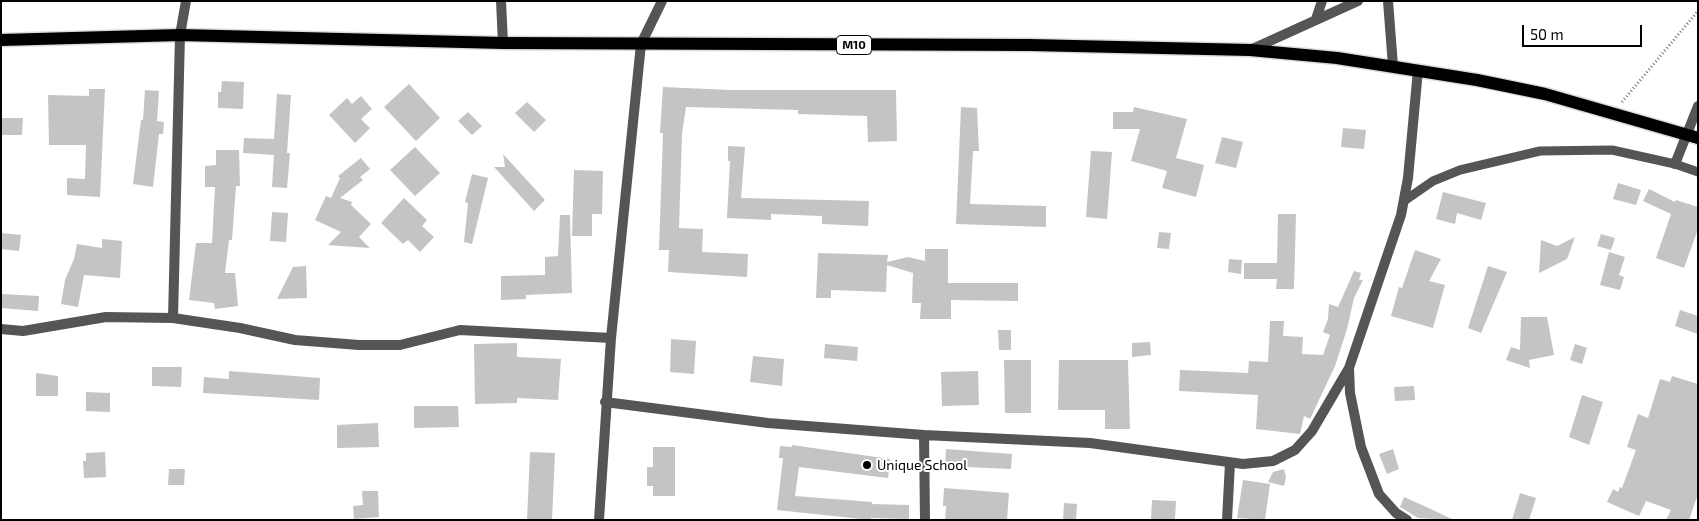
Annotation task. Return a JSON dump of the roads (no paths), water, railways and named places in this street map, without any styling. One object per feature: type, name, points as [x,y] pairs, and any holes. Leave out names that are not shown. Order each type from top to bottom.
[{"type":"main road","name":"M10","points":[[2,38],[180,35],[503,43],[1030,45],[1250,50],[1393,66],[1545,94],[1698,138]]},
{"type":"street","points":[[173,318],[180,35],[186,1]]},
{"type":"street","points":[[501,1],[503,43]]},
{"type":"street","points":[[599,520],[610,338],[642,44],[662,1]]},
{"type":"street","points":[[1316,19],[1322,1]]},
{"type":"street","points":[[1250,50],[1358,1]]},
{"type":"street","points":[[1388,1],[1393,66]]},
{"type":"street","points":[[605,402],[768,423],[924,435],[1090,443],[1230,463],[1273,461],[1295,450],[1312,431],[1349,368],[1388,258],[1404,201],[1408,178],[1418,70]]},
{"type":"street","points":[[1675,164],[1685,134],[1698,106]]},
{"type":"street","points":[[1,329],[23,331],[106,317],[173,318],[240,328],[295,340],[359,345],[400,345],[460,330],[610,338]]},
{"type":"street","points":[[1349,368],[1350,393],[1361,446],[1379,494],[1396,513],[1407,520]]},
{"type":"street","points":[[924,435],[925,520]]},
{"type":"street","points":[[1227,520],[1230,463]]},
{"type":"lane","points":[[1404,201],[1433,181],[1460,170],[1540,151],[1612,150],[1675,164],[1698,172]]},
{"type":"place","name":"Unique School","points":[[867,465]]}]
